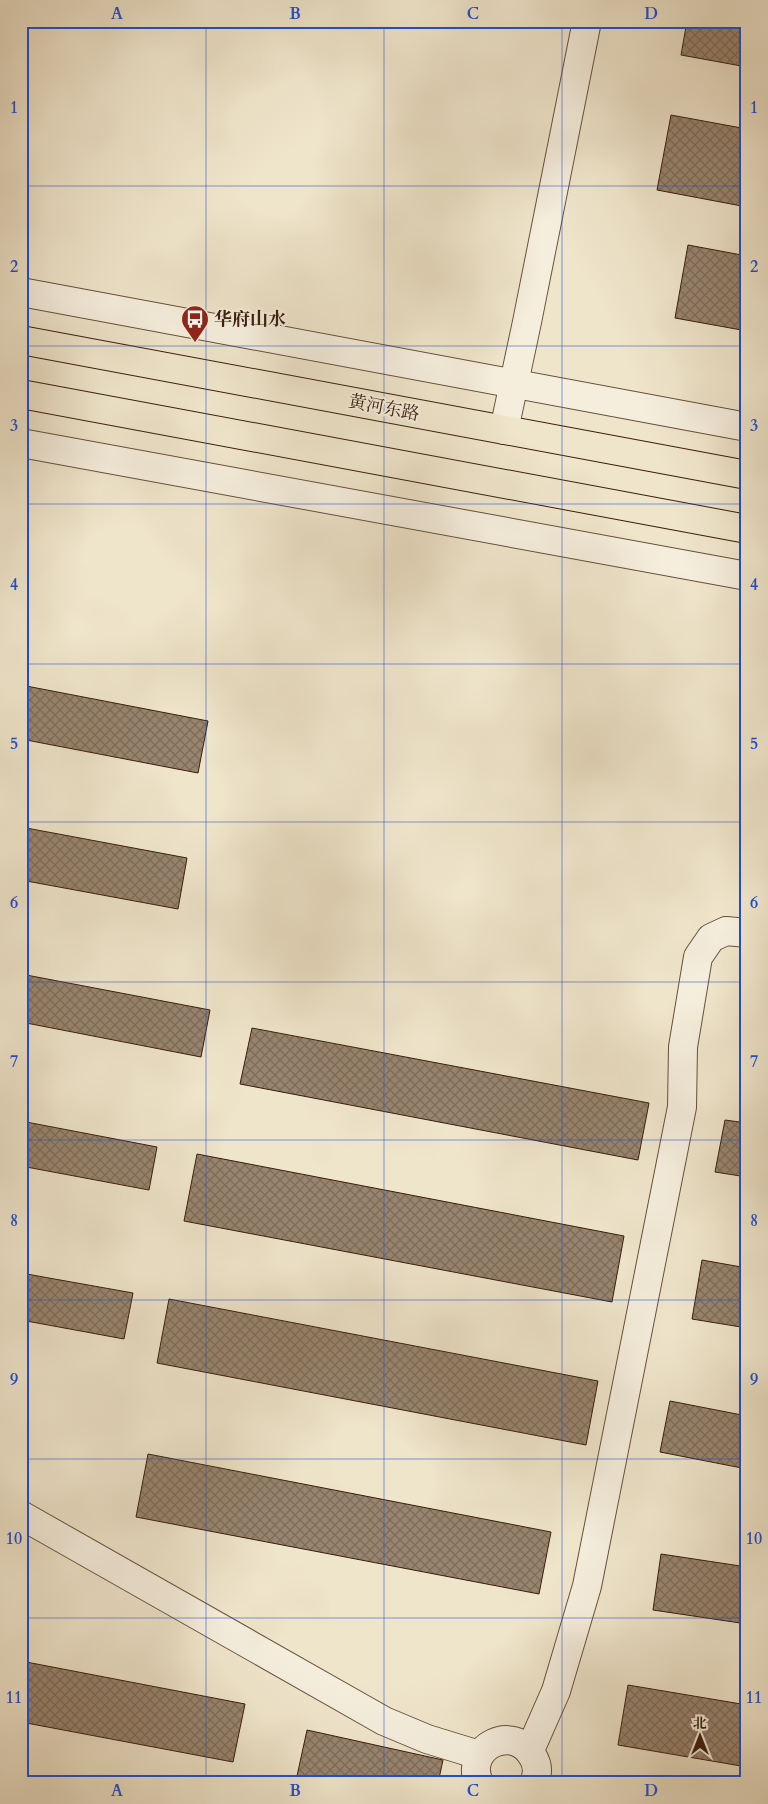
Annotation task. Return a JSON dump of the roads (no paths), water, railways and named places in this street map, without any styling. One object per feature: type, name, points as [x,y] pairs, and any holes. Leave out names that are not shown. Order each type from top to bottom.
[{"type":"main road","name":"黄河东路","points":[[21,340],[747,475]]},
{"type":"main road","points":[[21,394],[747,528]]},
{"type":"lane","points":[[504,430],[586,21]]},
{"type":"lane","points":[[21,292],[747,427]]},
{"type":"lane","points":[[21,443],[747,576]]},
{"type":"lane","points":[[530,1750],[556,1691],[587,1586],[682,1106],[683,1047],[698,957],[711,938],[726,931],[747,933]]},
{"type":"lane","points":[[21,1514],[384,1720],[427,1739],[480,1755]]},
{"type":"lane","points":[[479,1783],[476,1776],[476,1765],[480,1755],[486,1747],[496,1741],[506,1739],[519,1742],[530,1750],[536,1762],[537,1775],[534,1783]]},
{"type":"place","name":"华府山水","points":[[195,343]]}]
